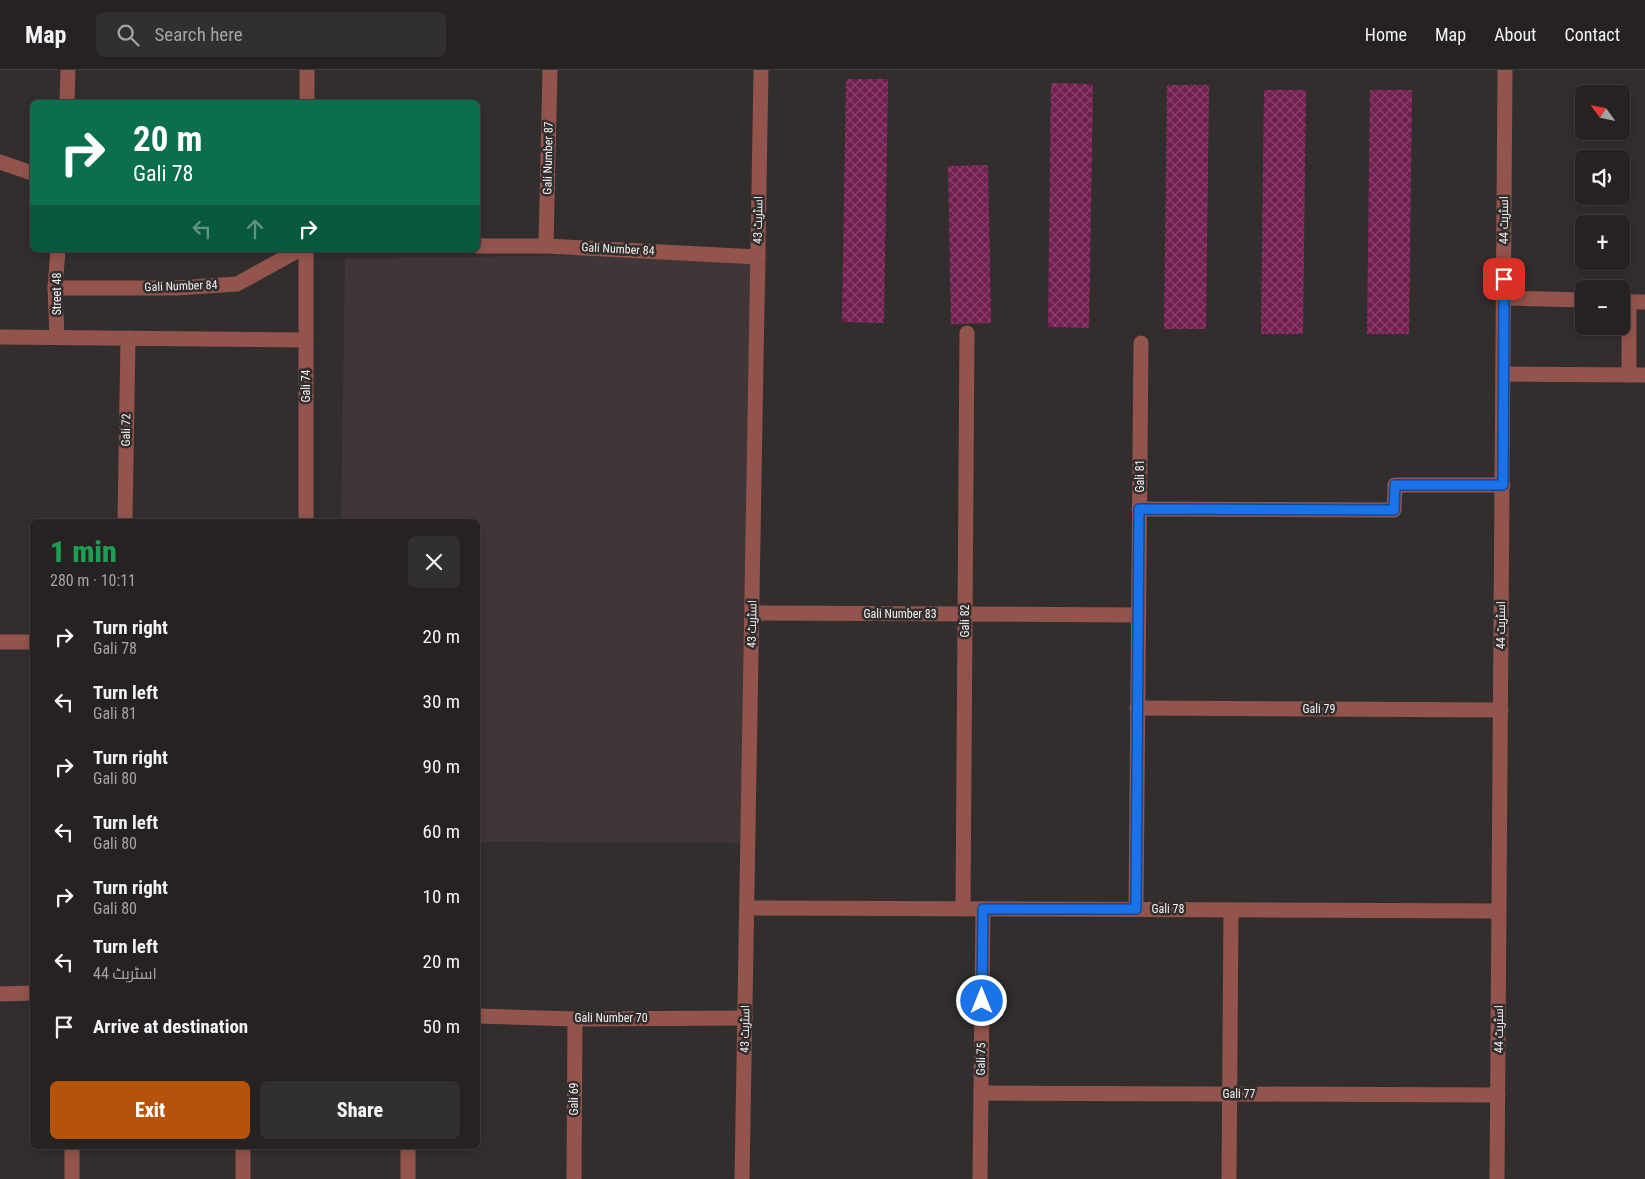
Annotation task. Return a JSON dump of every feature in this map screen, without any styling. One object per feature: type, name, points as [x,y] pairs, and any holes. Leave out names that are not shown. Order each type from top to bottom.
[{"type":"street","points":[[67,100],[68,70]]},
{"type":"street","points":[[307,70],[307,100]]},
{"type":"street","name":"Gali Number 87","points":[[546,246],[550,70]]},
{"type":"street","name":"اسٹریٹ 43","points":[[742,1179],[761,70]]},
{"type":"street","name":"اسٹریٹ 44","points":[[1498,1179],[1505,70]]},
{"type":"street","points":[[0,162],[30,172]]},
{"type":"street","name":"Gali Number 84","points":[[480,246],[546,246],[758,257]]},
{"type":"street","name":"Street 48","points":[[57,337],[55,288],[58,252]]},
{"type":"street","name":"Gali Number 84","points":[[55,288],[176,288],[238,284],[295,252]]},
{"type":"street","name":"Gali 74","points":[[306,252],[306,519]]},
{"type":"street","points":[[1504,298],[1575,300]]},
{"type":"street","points":[[1630,302],[1645,302]]},
{"type":"street","name":"Gali 82","points":[[963,909],[967,333]]},
{"type":"street","points":[[1627,335],[1629,375]]},
{"type":"street","points":[[0,337],[306,340]]},
{"type":"street","name":"Gali 72","points":[[125,519],[128,338]]},
{"type":"street","name":"Gali 81","points":[[1136,909],[1141,344]]},
{"type":"street","points":[[1503,374],[1645,375]]},
{"type":"street","points":[[1139,509],[1394,510],[1395,485],[1503,485]]},
{"type":"street","name":"Gali Number 83","points":[[752,613],[1138,615]]},
{"type":"street","points":[[0,642],[30,642]]},
{"type":"street","name":"Gali 79","points":[[1138,708],[1501,710]]},
{"type":"street","name":"Gali 78","points":[[747,908],[1499,911]]},
{"type":"street","name":"Gali 75","points":[[980,1179],[983,909]]},
{"type":"street","points":[[1229,1179],[1231,910]]},
{"type":"street","points":[[0,994],[30,993]]},
{"type":"street","name":"Gali Number 70","points":[[480,1016],[745,1018]]},
{"type":"street","name":"Gali 69","points":[[574,1179],[575,1018]]},
{"type":"street","name":"Gali 77","points":[[981,1092],[1498,1095]]},
{"type":"street","points":[[72,1149],[72,1179]]},
{"type":"street","points":[[243,1149],[243,1179]]},
{"type":"street","points":[[408,1149],[408,1179]]},
{"type":"shaded area","points":[[767,252],[745,843],[480,842],[480,519],[341,519],[345,259]]},
{"type":"building","points":[[846,79],[888,79],[884,323],[842,322]]},
{"type":"building","points":[[1051,83],[1093,84],[1089,328],[1048,327]]},
{"type":"building","points":[[1167,85],[1209,85],[1206,329],[1164,329]]},
{"type":"building","points":[[1264,90],[1306,90],[1303,334],[1261,334]]},
{"type":"building","points":[[1370,90],[1412,90],[1409,334],[1367,334]]},
{"type":"building","points":[[988,165],[991,323],[951,324],[948,166]]},
{"type":"route","points":[[982,1001],[983,909],[1136,909],[1139,509],[1394,510],[1395,485],[1503,485],[1504,279]]}]
